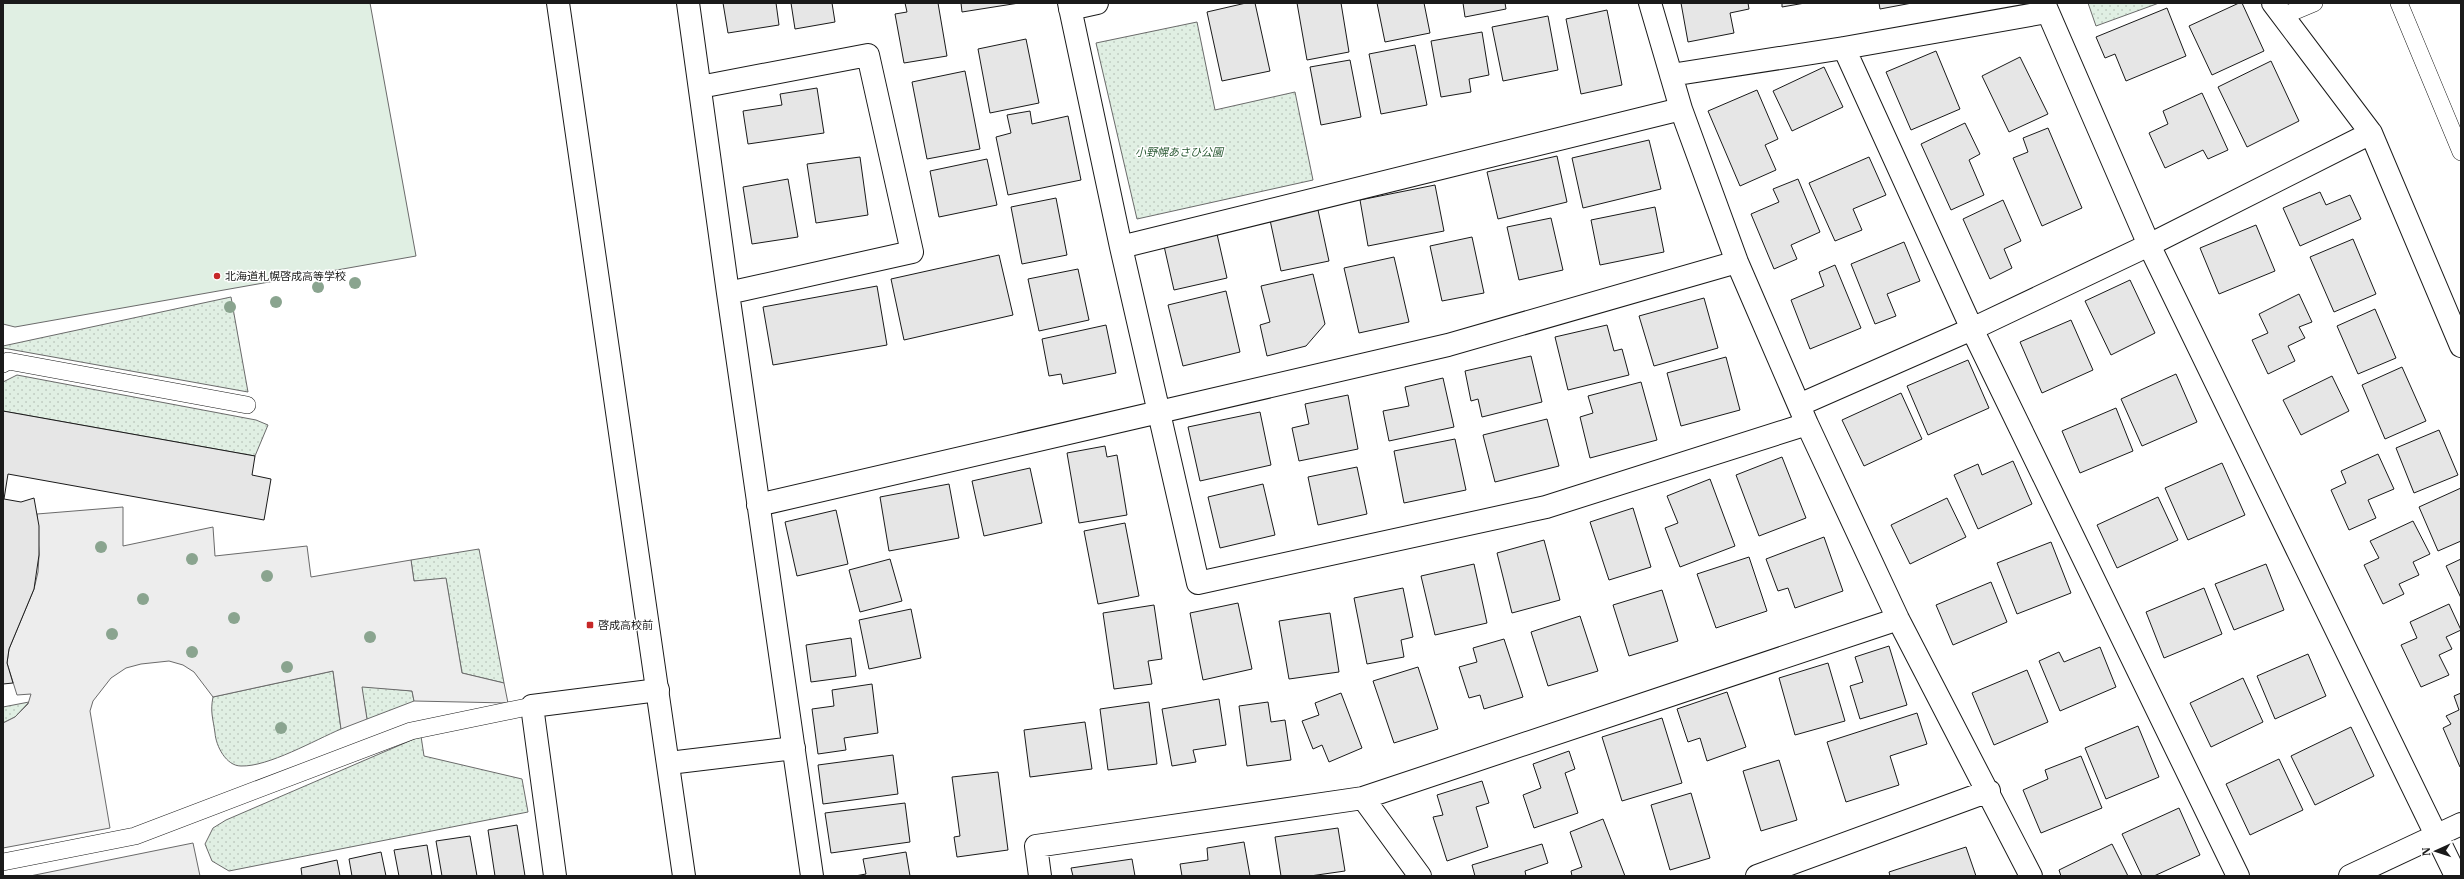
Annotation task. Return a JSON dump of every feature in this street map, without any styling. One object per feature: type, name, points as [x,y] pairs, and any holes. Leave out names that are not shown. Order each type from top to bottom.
[{"type":"street","points":[[558,3],[669,763],[684,876]]},
{"type":"street","points":[[688,3],[728,294],[812,876]]},
{"type":"street","points":[[1097,3],[1070,6],[1121,247],[1198,583],[1546,507],[1803,415],[1972,329],[2149,245],[2371,133]]},
{"type":"street","points":[[1650,3],[1681,109],[1737,262],[1803,415],[1898,618],[1989,791],[2031,876]]},
{"type":"street","points":[[1671,75],[1844,48],[2046,8],[2149,245],[2456,876]]},
{"type":"street","points":[[2278,10],[2371,133],[2461,346]]},
{"type":"street","points":[[1844,48],[1972,329],[2238,876]]},
{"type":"street","points":[[700,87],[868,55],[912,252],[728,294]]},
{"type":"street","points":[[1121,247],[1681,109]]},
{"type":"street","points":[[758,505],[1448,345],[1737,262]]},
{"type":"street","points":[[1040,876],[1036,846],[1363,798],[1898,618]]},
{"type":"street","points":[[555,876],[532,706],[658,690]]},
{"type":"street","points":[[669,763],[794,748]]},
{"type":"street","points":[[1757,876],[1989,791]]},
{"type":"street","points":[[1363,798],[1420,876]]},
{"type":"street","points":[[2350,876],[2461,824]]},
{"type":"lane","points":[[2278,10],[2314,3]]},
{"type":"lane","points":[[2399,3],[2461,152]]},
{"type":"lane","points":[[5,362],[247,405]]},
{"type":"lane","points":[[3,862],[135,836],[411,732],[532,706]]},
{"type":"green space","points":[[3,3],[370,3],[416,256],[15,327],[3,324]]},
{"type":"green space","points":[[2088,3],[2159,3],[2096,26]]},
{"type":"green space","name":"小野幌あさひ公園","points":[[1197,22],[1215,110],[1295,92],[1313,180],[1137,219],[1096,43]]},
{"type":"green space","points":[[231,297],[248,392],[3,348],[3,346]]},
{"type":"green space","points":[[17,375],[256,420],[268,425],[255,456],[3,411],[3,382]]},
{"type":"green space","points":[[479,549],[504,683],[462,673],[446,579],[414,581],[411,560]]},
{"type":"green space","points":[[333,671],[341,729],[278,758],[264,762],[241,766],[231,763],[226,759],[217,744],[212,711],[213,697]]},
{"type":"green space","points":[[361,686],[412,691],[414,701],[367,719]]},
{"type":"green space","points":[[29,702],[15,717],[3,723],[3,707]]},
{"type":"green space","points":[[421,736],[424,756],[522,779],[528,812],[229,871],[212,861],[205,844],[213,828],[226,820]]},
{"type":"shaded area","points":[[123,507],[123,546],[213,527],[215,556],[307,546],[311,577],[411,560],[414,581],[446,578],[462,673],[504,683],[508,703],[414,701],[412,691],[362,687],[367,719],[341,729],[333,671],[213,697],[194,672],[183,665],[169,661],[141,664],[126,668],[111,678],[93,701],[90,711],[110,828],[3,848],[3,723],[15,717],[28,704],[31,694],[17,695],[7,663],[9,649],[34,589],[38,572],[39,555],[37,514]]},
{"type":"shaded area","points":[[193,843],[200,876],[30,876]]},
{"type":"building","points":[[723,3],[776,3],[779,25],[728,33]]},
{"type":"building","points":[[791,3],[832,3],[835,22],[795,29]]},
{"type":"building","points":[[905,3],[938,3],[947,56],[904,63],[895,14],[907,12]]},
{"type":"building","points":[[961,3],[1019,3],[962,12]]},
{"type":"building","points":[[1246,3],[1255,3],[1270,71],[1222,81],[1207,12]]},
{"type":"building","points":[[1297,3],[1341,3],[1349,52],[1307,60]]},
{"type":"building","points":[[1377,3],[1424,3],[1430,33],[1385,42]]},
{"type":"building","points":[[1463,3],[1505,3],[1506,9],[1465,17]]},
{"type":"building","points":[[1681,3],[1748,3],[1749,9],[1730,13],[1734,33],[1688,42]]},
{"type":"building","points":[[1782,3],[1805,3],[1782,7]]},
{"type":"building","points":[[1879,3],[1912,3],[1880,9]]},
{"type":"building","points":[[2242,3],[2264,51],[2212,75],[2189,26]]},
{"type":"building","points":[[2167,8],[2186,56],[2126,81],[2115,54],[2105,58],[2096,37]]},
{"type":"building","points":[[1607,10],[1622,85],[1581,94],[1566,19]]},
{"type":"building","points":[[1548,16],[1558,70],[1503,81],[1492,27]]},
{"type":"building","points":[[1482,32],[1489,75],[1469,79],[1471,92],[1441,97],[1431,41]]},
{"type":"building","points":[[1026,39],[1039,103],[990,113],[978,49]]},
{"type":"building","points":[[1415,45],[1427,105],[1381,114],[1369,54]]},
{"type":"building","points":[[1936,51],[1960,109],[1911,130],[1886,72]]},
{"type":"building","points":[[2020,57],[2048,114],[2009,132],[1982,76]]},
{"type":"building","points":[[1350,60],[1361,117],[1321,125],[1310,67]]},
{"type":"building","points":[[2271,61],[2299,121],[2247,147],[2218,87]]},
{"type":"building","points":[[1824,67],[1843,107],[1792,131],[1773,91]]},
{"type":"building","points":[[965,71],[980,149],[927,159],[912,82]]},
{"type":"building","points":[[817,88],[824,133],[748,144],[743,111],[782,105],[780,94]]},
{"type":"building","points":[[1757,90],[1778,139],[1765,145],[1776,170],[1740,186],[1708,111]]},
{"type":"building","points":[[2202,93],[2228,150],[2208,159],[2203,150],[2165,168],[2149,133],[2168,124],[2163,111]]},
{"type":"building","points":[[1030,111],[1032,124],[1068,116],[1081,180],[1008,195],[996,137],[1011,133],[1007,115]]},
{"type":"building","points":[[1965,123],[1980,154],[1969,160],[1984,195],[1951,210],[1921,144]]},
{"type":"building","points":[[2048,128],[2082,208],[2042,226],[2013,158],[2028,152],[2023,138]]},
{"type":"building","points":[[1649,140],[1661,189],[1583,208],[1572,158]]},
{"type":"building","points":[[1557,156],[1567,202],[1498,219],[1487,172]]},
{"type":"building","points":[[860,157],[868,215],[816,223],[807,164]]},
{"type":"building","points":[[1869,157],[1886,195],[1853,209],[1862,230],[1835,241],[1809,183]]},
{"type":"building","points":[[987,159],[997,205],[939,217],[930,171]]},
{"type":"building","points":[[788,179],[798,237],[752,244],[743,187]]},
{"type":"building","points":[[1798,179],[1820,232],[1791,245],[1797,259],[1774,269],[1751,214],[1779,202],[1773,189]]},
{"type":"building","points":[[1435,185],[1444,231],[1368,246],[1360,200]]},
{"type":"building","points":[[2320,192],[2326,205],[2350,195],[2361,219],[2300,246],[2283,208]]},
{"type":"building","points":[[1056,198],[1067,255],[1022,264],[1011,207]]},
{"type":"building","points":[[2003,200],[2021,241],[2004,249],[2012,268],[1990,279],[1963,219]]},
{"type":"building","points":[[1655,207],[1664,252],[1600,265],[1591,220]]},
{"type":"building","points":[[1318,210],[1329,261],[1281,271],[1270,220]]},
{"type":"building","points":[[1551,218],[1563,270],[1519,280],[1507,227]]},
{"type":"building","points":[[2256,225],[2275,271],[2219,294],[2200,248]]},
{"type":"building","points":[[1217,234],[1227,278],[1174,290],[1164,246]]},
{"type":"building","points":[[1472,237],[1484,293],[1442,301],[1430,246]]},
{"type":"building","points":[[2353,239],[2376,294],[2334,312],[2310,257]]},
{"type":"building","points":[[1904,242],[1920,281],[1887,294],[1896,316],[1875,324],[1851,264]]},
{"type":"building","points":[[999,255],[1013,315],[904,340],[891,279]]},
{"type":"building","points":[[1394,257],[1409,322],[1359,333],[1344,268]]},
{"type":"building","points":[[1835,265],[1861,328],[1810,349],[1791,300],[1824,286],[1819,272]]},
{"type":"building","points":[[1078,269],[1089,320],[1039,331],[1028,279]]},
{"type":"building","points":[[1313,274],[1325,324],[1306,346],[1267,356],[1260,325],[1270,322],[1261,286]]},
{"type":"building","points":[[2130,280],[2155,333],[2111,355],[2085,301]]},
{"type":"building","points":[[877,286],[887,345],[773,365],[763,307]]},
{"type":"building","points":[[1226,291],[1240,352],[1183,366],[1168,305]]},
{"type":"building","points":[[2299,294],[2312,322],[2299,327],[2305,338],[2288,346],[2295,361],[2268,374],[2252,340],[2268,333],[2259,314]]},
{"type":"building","points":[[1704,298],[1718,348],[1654,366],[1639,316]]},
{"type":"building","points":[[2375,309],[2396,358],[2358,374],[2337,326]]},
{"type":"building","points":[[2071,320],[2093,370],[2042,393],[2020,342]]},
{"type":"building","points":[[1106,325],[1116,373],[1063,384],[1061,374],[1049,376],[1042,339]]},
{"type":"building","points":[[1607,325],[1614,351],[1622,349],[1629,375],[1568,390],[1555,337]]},
{"type":"building","points":[[1531,356],[1542,402],[1482,417],[1478,399],[1471,401],[1465,371]]},
{"type":"building","points":[[1726,357],[1740,410],[1681,426],[1667,373]]},
{"type":"building","points":[[1968,360],[1989,408],[1928,435],[1907,386]]},
{"type":"building","points":[[2402,367],[2426,421],[2385,439],[2362,385]]},
{"type":"building","points":[[2176,374],[2197,422],[2142,446],[2121,399]]},
{"type":"building","points":[[2332,376],[2349,411],[2301,435],[2283,400]]},
{"type":"building","points":[[1443,378],[1454,427],[1389,441],[1383,411],[1409,406],[1405,387]]},
{"type":"building","points":[[1641,382],[1657,440],[1590,458],[1580,417],[1593,413],[1588,396]]},
{"type":"building","points":[[1901,393],[1922,439],[1864,466],[1842,420]]},
{"type":"building","points":[[1348,395],[1358,449],[1299,461],[1292,428],[1309,424],[1305,404]]},
{"type":"building","points":[[2116,408],[2133,451],[2080,473],[2062,431]]},
{"type":"building","points":[[3,411],[255,456],[252,475],[271,479],[264,520],[8,474],[4,499],[21,502],[34,498],[39,526],[39,555],[34,589],[9,649],[7,663],[13,683],[3,684]]},
{"type":"building","points":[[1260,412],[1271,465],[1200,481],[1188,427]]},
{"type":"building","points":[[1547,419],[1559,466],[1495,482],[1483,435]]},
{"type":"building","points":[[2439,430],[2458,475],[2414,493],[2396,448]]},
{"type":"building","points":[[1455,439],[1466,490],[1404,503],[1394,451]]},
{"type":"building","points":[[1105,446],[1107,457],[1117,455],[1127,515],[1079,523],[1067,453]]},
{"type":"building","points":[[2378,454],[2394,489],[2368,500],[2376,518],[2349,530],[2331,490],[2346,483],[2341,471]]},
{"type":"building","points":[[1782,457],[1806,518],[1759,536],[1736,475]]},
{"type":"building","points":[[2013,461],[2032,504],[1978,529],[1954,475],[1978,464],[1982,475]]},
{"type":"building","points":[[2222,463],[2245,515],[2188,540],[2165,488]]},
{"type":"building","points":[[1357,467],[1367,514],[1318,525],[1308,477]]},
{"type":"building","points":[[1030,468],[1042,523],[984,536],[972,481]]},
{"type":"building","points":[[1710,479],[1735,546],[1680,567],[1665,528],[1678,523],[1667,496]]},
{"type":"building","points":[[949,484],[959,538],[889,551],[880,497]]},
{"type":"building","points":[[1263,484],[1275,535],[1220,548],[1208,497]]},
{"type":"building","points":[[2461,488],[2461,541],[2438,551],[2419,507]]},
{"type":"building","points":[[2158,497],[2178,540],[2117,568],[2097,525]]},
{"type":"building","points":[[1947,498],[1966,537],[1910,564],[1891,525]]},
{"type":"building","points":[[1633,508],[1651,567],[1609,580],[1590,522]]},
{"type":"building","points":[[836,510],[848,564],[797,576],[785,522]]},
{"type":"building","points":[[2413,521],[2430,554],[2413,562],[2419,575],[2399,584],[2404,594],[2383,604],[2364,565],[2379,558],[2370,541]]},
{"type":"building","points":[[1125,523],[1139,596],[1098,604],[1084,531]]},
{"type":"building","points":[[1824,537],[1843,591],[1795,608],[1788,588],[1778,591],[1766,559]]},
{"type":"building","points":[[1544,540],[1560,600],[1512,613],[1497,553]]},
{"type":"building","points":[[2051,542],[2071,593],[2017,614],[1997,563]]},
{"type":"building","points":[[1749,557],[1767,611],[1716,628],[1697,574]]},
{"type":"building","points":[[890,559],[902,601],[860,612],[849,570]]},
{"type":"building","points":[[2461,559],[2461,598],[2446,566]]},
{"type":"building","points":[[1474,564],[1487,623],[1435,635],[1421,576]]},
{"type":"building","points":[[2266,564],[2284,610],[2234,630],[2215,584]]},
{"type":"building","points":[[1991,582],[2007,622],[1953,645],[1936,605]]},
{"type":"building","points":[[1403,588],[1413,637],[1401,640],[1404,657],[1367,664],[1354,598]]},
{"type":"building","points":[[2204,588],[2222,634],[2164,658],[2146,612]]},
{"type":"building","points":[[1662,590],[1678,641],[1629,656],[1613,605]]},
{"type":"building","points":[[1238,603],[1252,669],[1203,680],[1190,613]]},
{"type":"building","points":[[2449,604],[2461,630],[2446,637],[2452,649],[2439,655],[2449,675],[2421,687],[2401,645],[2417,638],[2410,622]]},
{"type":"building","points":[[1154,605],[1162,659],[1148,661],[1152,684],[1114,689],[1103,613]]},
{"type":"building","points":[[911,609],[921,658],[869,669],[859,620]]},
{"type":"building","points":[[1330,613],[1339,672],[1289,679],[1279,621]]},
{"type":"building","points":[[1580,616],[1598,671],[1548,686],[1531,632]]},
{"type":"building","points":[[851,638],[856,676],[811,682],[806,645]]},
{"type":"building","points":[[1504,639],[1523,697],[1484,709],[1480,695],[1469,698],[1459,667],[1477,662],[1473,648]]},
{"type":"building","points":[[1889,646],[1907,705],[1860,719],[1850,686],[1863,682],[1855,657]]},
{"type":"building","points":[[2100,647],[2116,687],[2060,711],[2039,661],[2059,652],[2064,662]]},
{"type":"building","points":[[2308,654],[2326,696],[2275,719],[2257,676]]},
{"type":"building","points":[[1828,663],[1845,721],[1795,735],[1779,678]]},
{"type":"building","points":[[1418,667],[1438,729],[1394,743],[1373,681]]},
{"type":"building","points":[[2027,670],[2048,722],[1994,745],[1972,693]]},
{"type":"building","points":[[2243,678],[2263,722],[2211,747],[2190,703]]},
{"type":"building","points":[[872,684],[878,733],[844,738],[846,750],[818,754],[812,709],[834,706],[832,690]]},
{"type":"building","points":[[1727,692],[1746,747],[1707,761],[1700,738],[1688,742],[1677,709]]},
{"type":"building","points":[[1341,693],[1362,748],[1329,762],[1322,745],[1313,749],[1302,721],[1319,715],[1315,703]]},
{"type":"building","points":[[2461,693],[2460,767],[2443,728],[2451,724],[2446,716],[2459,710],[2454,696]]},
{"type":"building","points":[[1219,699],[1226,745],[1193,750],[1196,762],[1172,766],[1162,709]]},
{"type":"building","points":[[1149,702],[1157,764],[1108,770],[1100,709]]},
{"type":"building","points":[[1268,702],[1271,722],[1285,720],[1291,760],[1247,766],[1239,706]]},
{"type":"building","points":[[1917,713],[1927,744],[1890,756],[1899,785],[1846,802],[1827,742]]},
{"type":"building","points":[[1662,718],[1682,783],[1622,801],[1602,737]]},
{"type":"building","points":[[1085,722],[1092,769],[1030,777],[1024,730]]},
{"type":"building","points":[[2138,726],[2159,777],[2106,799],[2085,748]]},
{"type":"building","points":[[2351,727],[2374,776],[2315,805],[2291,756]]},
{"type":"building","points":[[1569,751],[1575,769],[1565,773],[1578,813],[1534,828],[1523,795],[1541,788],[1533,764]]},
{"type":"building","points":[[893,755],[898,794],[823,804],[818,765]]},
{"type":"building","points":[[2081,756],[2102,808],[2041,833],[2023,790],[2048,779],[2045,770]]},
{"type":"building","points":[[2279,759],[2303,810],[2250,835],[2226,784]]},
{"type":"building","points":[[1779,760],[1797,820],[1761,831],[1743,771]]},
{"type":"building","points":[[998,772],[1008,850],[957,857],[954,837],[960,836],[952,777]]},
{"type":"building","points":[[1482,781],[1489,803],[1476,807],[1488,847],[1447,861],[1433,817],[1443,815],[1437,795]]},
{"type":"building","points":[[1691,793],[1710,858],[1670,870],[1651,805]]},
{"type":"building","points":[[905,803],[910,842],[831,853],[825,813]]},
{"type":"building","points":[[2179,808],[2200,855],[2154,876],[2142,876],[2122,834]]},
{"type":"building","points":[[1603,819],[1625,876],[1572,876],[1571,871],[1582,867],[1570,832]]},
{"type":"building","points":[[517,825],[525,876],[495,876],[488,830]]},
{"type":"building","points":[[1338,828],[1345,871],[1310,876],[1281,876],[1275,837]]},
{"type":"building","points":[[470,836],[477,876],[442,876],[436,841]]},
{"type":"building","points":[[1244,842],[1250,876],[1182,876],[1180,864],[1208,860],[1207,848]]},
{"type":"building","points":[[1542,844],[1548,863],[1525,871],[1526,876],[1475,876],[1472,865]]},
{"type":"building","points":[[2112,844],[2128,876],[2061,876],[2059,870]]},
{"type":"building","points":[[427,845],[432,876],[399,876],[394,850]]},
{"type":"building","points":[[1966,847],[1976,876],[1890,876],[1889,872]]},
{"type":"building","points":[[381,852],[386,876],[352,876],[349,859]]},
{"type":"building","points":[[906,852],[910,876],[855,876],[866,874],[863,859]]},
{"type":"building","points":[[1132,859],[1135,876],[1073,876],[1071,868]]},
{"type":"building","points":[[337,860],[340,876],[302,876],[301,868]]},
{"type":"place","name":"北海道札幌啓成高等学校","points":[[217,276]]},
{"type":"place","name":"啓成高校前","points":[[590,625]]}]
